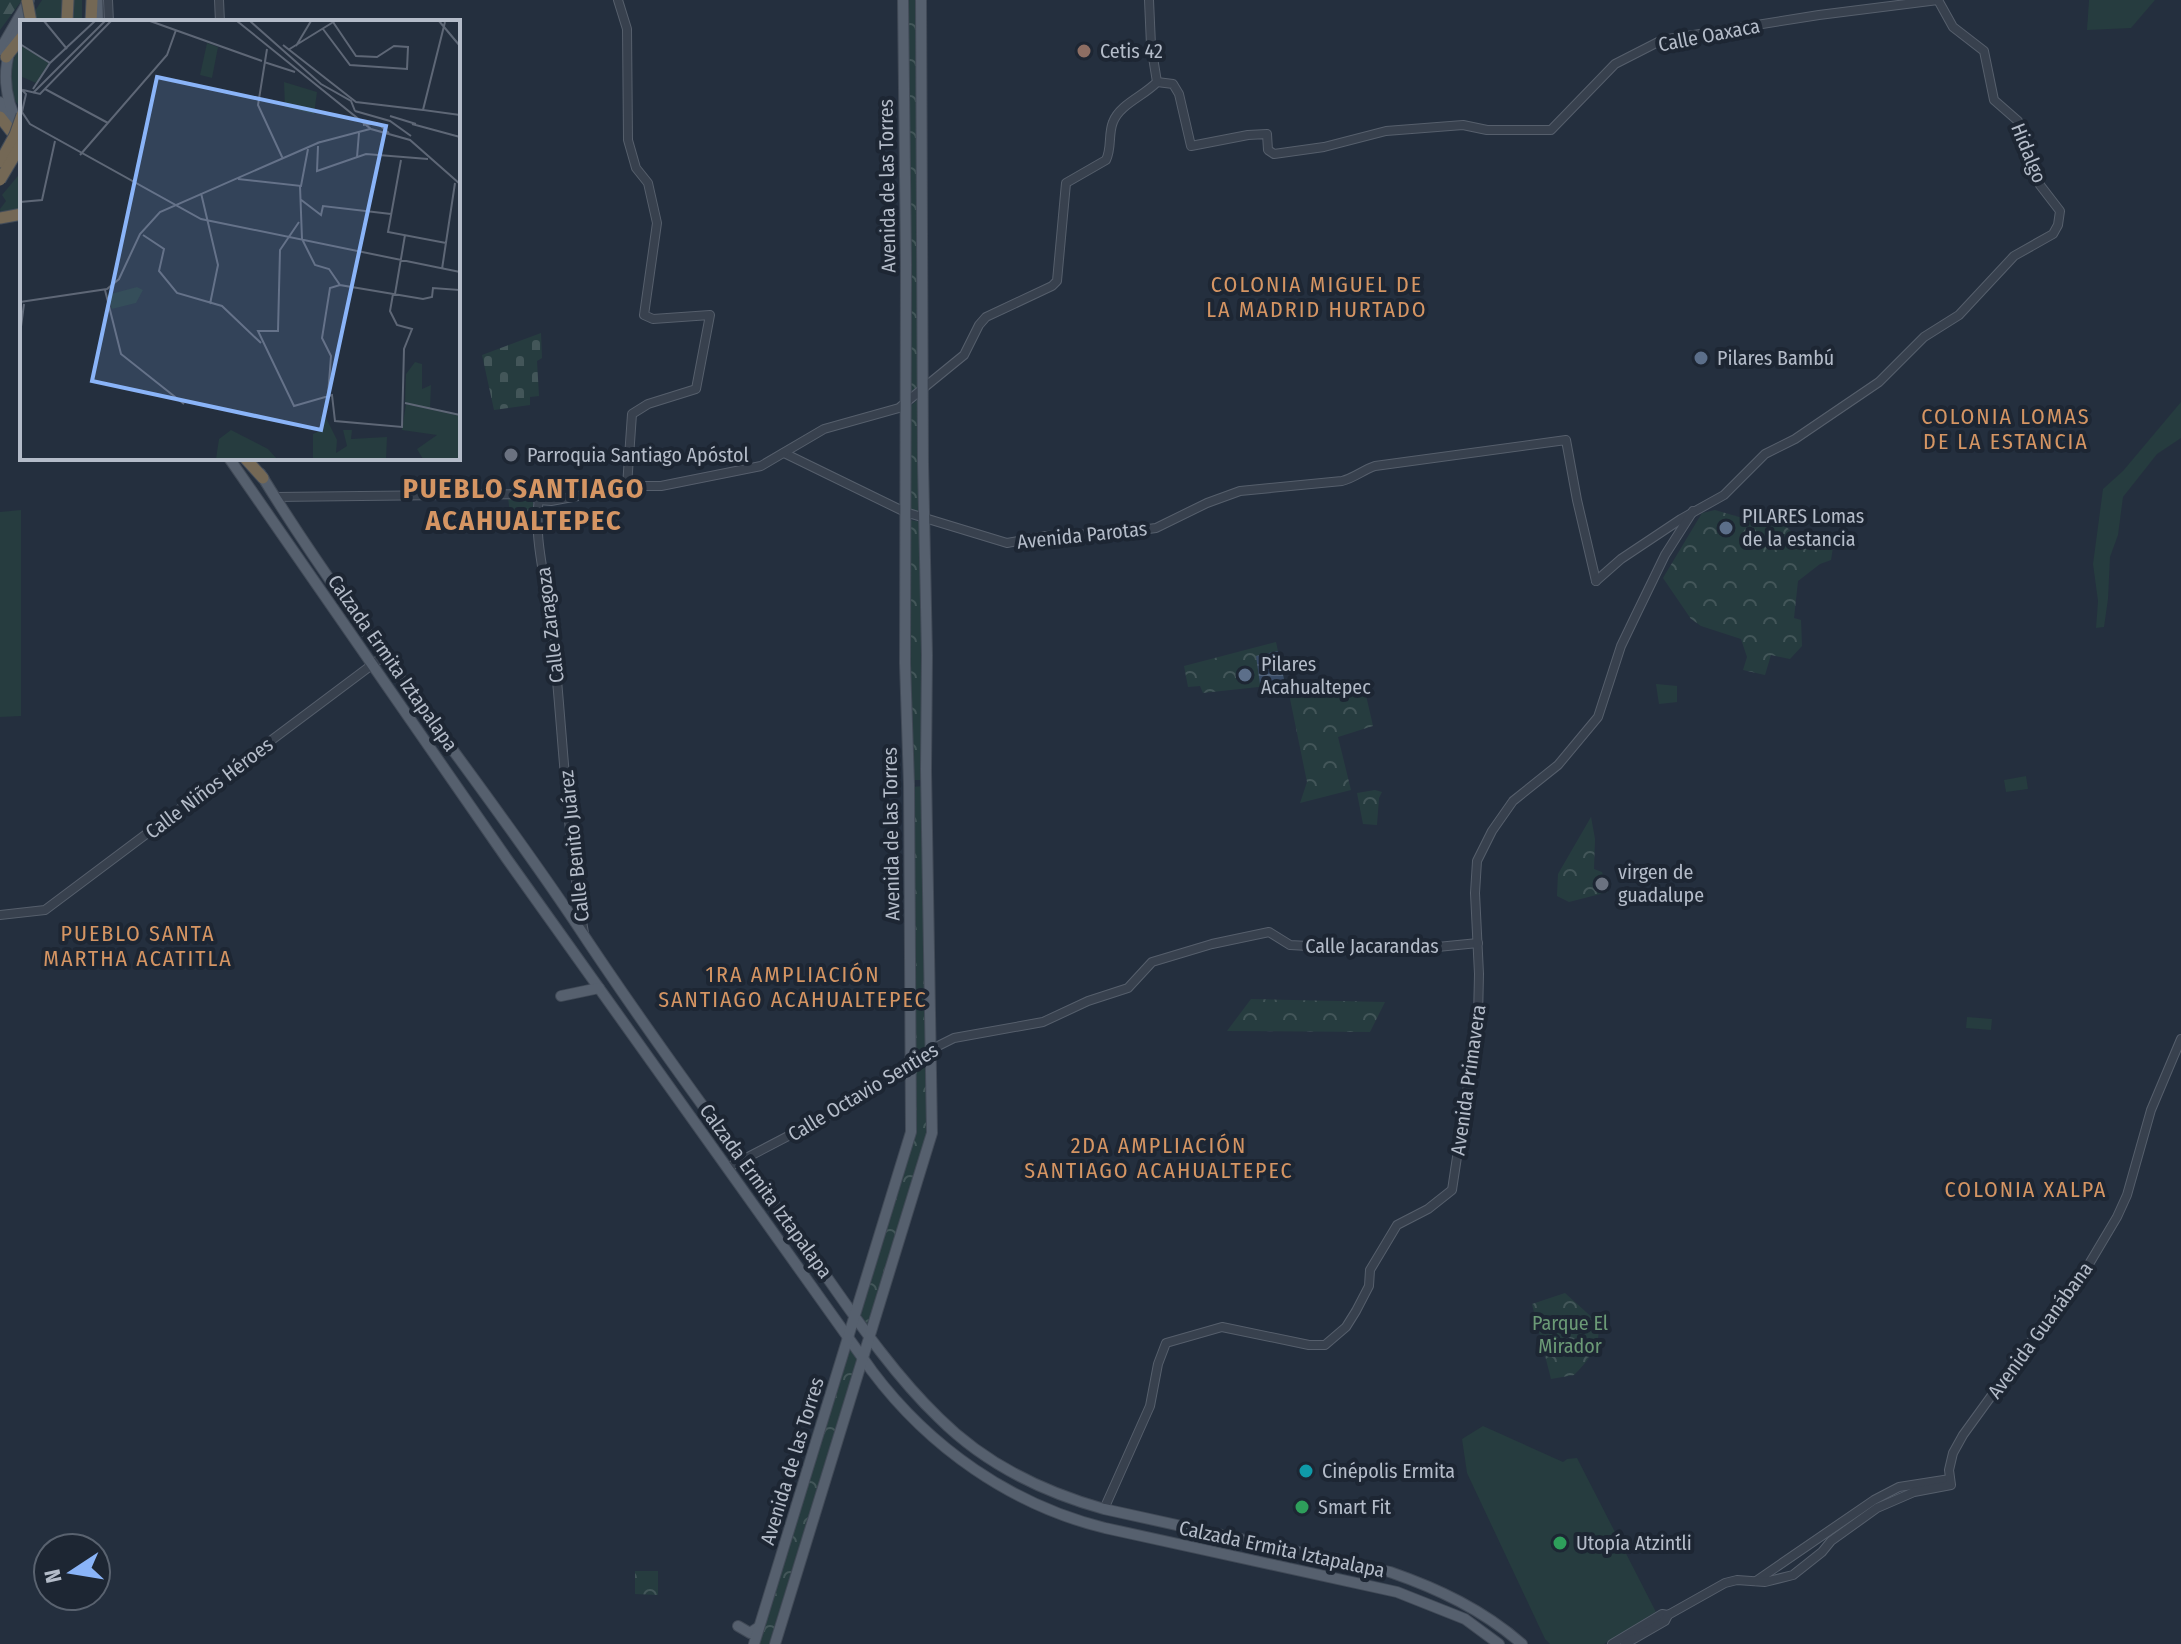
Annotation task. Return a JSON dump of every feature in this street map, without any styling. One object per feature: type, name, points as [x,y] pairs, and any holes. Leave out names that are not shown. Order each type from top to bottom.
[{"type":"highway","points":[[28,0],[31,20]]},
{"type":"highway","points":[[67,20],[68,0]]},
{"type":"highway","points":[[91,20],[94,0]]},
{"type":"highway","points":[[3,54],[20,39]]},
{"type":"highway","points":[[0,117],[19,132]]},
{"type":"highway","points":[[0,165],[19,132]]},
{"type":"highway","points":[[0,178],[19,132]]},
{"type":"highway","points":[[0,218],[20,214]]},
{"type":"highway","points":[[250,460],[263,478]]},
{"type":"main road","points":[[19,132],[6,91],[3,54],[28,0]]},
{"type":"main road","points":[[24,20],[37,0]]},
{"type":"main road","points":[[94,0],[98,20]]},
{"type":"main road","name":"Avenida de las Torres","points":[[754,1644],[909,1144],[903,0]]},
{"type":"main road","name":"Avenida de las Torres","points":[[775,1644],[928,1149],[932,1118],[926,783],[921,0]]},
{"type":"main road","points":[[3,54],[20,26]]},
{"type":"main road","points":[[0,102],[19,132]]},
{"type":"main road","name":"Calzada Ermita Iztapalapa","points":[[230,460],[538,904],[863,1358],[904,1410],[934,1440],[972,1469],[1014,1493],[1056,1511],[1098,1526],[1411,1596],[1465,1619],[1499,1644]]},
{"type":"main road","name":"Calzada Ermita Iztapalapa","points":[[263,478],[742,1159],[871,1337],[940,1420],[983,1454],[1023,1478],[1062,1496],[1104,1509],[1390,1572],[1457,1599],[1495,1622],[1522,1644]]},
{"type":"main road","points":[[909,784],[926,783]]},
{"type":"main road","points":[[538,904],[554,893]]},
{"type":"main road","points":[[561,996],[599,988]]},
{"type":"main road","points":[[626,1027],[640,1017]]},
{"type":"main road","points":[[1014,1493],[1023,1478]]},
{"type":"main road","points":[[1056,1511],[1062,1496]]},
{"type":"main road","points":[[794,1515],[796,1524],[801,1527],[814,1524]]},
{"type":"main road","points":[[788,1535],[801,1536],[806,1548]]},
{"type":"main road","points":[[738,1626],[750,1633],[759,1627]]},
{"type":"street","points":[[108,0],[109,20]]},
{"type":"street","points":[[219,0],[220,20]]},
{"type":"street","points":[[618,0],[627,29],[628,140],[636,168],[648,183],[657,230],[644,315],[653,319],[710,315],[696,389],[648,404],[632,414],[627,486]]},
{"type":"street","points":[[276,497],[539,497],[551,501],[627,486],[661,486],[761,466],[824,429],[899,408],[964,355],[986,317],[1057,281],[1066,183],[1106,160],[1112,124],[1117,114],[1157,82],[1149,0]]},
{"type":"street","name":"Calle Oaxaca","points":[[1157,82],[1173,84],[1179,94],[1191,146],[1267,134],[1268,150],[1274,154],[1324,147],[1386,131],[1463,125],[1487,130],[1551,130],[1615,64],[1662,40],[1938,0]]},
{"type":"street","name":"Hidalgo","points":[[1693,511],[1724,495],[1752,465],[1775,447],[1795,439],[1867,392],[1924,337],[1959,315],[2014,256],[2053,234],[2058,225],[2060,211],[2040,185],[2018,121],[1994,100],[1984,51],[1953,27],[1938,0]]},
{"type":"street","name":"Avenida Parotas","points":[[784,453],[905,512],[1007,543],[1046,536],[1156,528],[1179,515],[1240,491],[1342,481],[1375,466],[1566,440],[1596,581],[1621,559],[1693,511]]},
{"type":"street","name":"Calle Zaragoza","points":[[539,497],[540,547],[551,621],[564,755]]},
{"type":"street","name":"Avenida Primavera","points":[[1104,1509],[1150,1406],[1158,1364],[1166,1343],[1222,1327],[1309,1345],[1325,1345],[1346,1327],[1356,1311],[1369,1286],[1370,1270],[1397,1225],[1428,1209],[1452,1190],[1473,1060],[1479,996],[1477,861],[1513,801],[1558,765],[1598,717],[1621,646],[1636,613],[1665,555],[1693,511]]},
{"type":"street","name":"Calle Niños Héroes","points":[[0,915],[45,910],[385,655]]},
{"type":"street","name":"Calle Benito Juárez","points":[[564,755],[574,871],[584,938]]},
{"type":"street","name":"Calle Jacarandas","points":[[1269,932],[1290,945],[1299,946],[1407,950],[1478,943]]},
{"type":"street","name":"Calle Octavio Senties","points":[[727,1168],[838,1110],[930,1050],[962,1035],[1043,1022],[1088,1001],[1128,988],[1152,962],[1212,944],[1269,932]]},
{"type":"street","name":"Avenida Guanábana","points":[[1950,1482],[1953,1453],[1963,1435],[2029,1344],[2073,1291],[2117,1217],[2127,1195],[2156,1096],[2181,1039]]},
{"type":"street","points":[[1756,1581],[1874,1500],[1899,1487],[1950,1482]]},
{"type":"street","points":[[1625,1644],[1725,1583],[1773,1581],[1793,1575],[1831,1541],[1892,1500],[1950,1482]]},
{"type":"street","points":[[1612,1644],[1662,1614],[1668,1615]]},
{"type":"green space","points":[[0,0],[22,0],[0,30]]},
{"type":"green space","points":[[42,0],[82,0],[82,20],[29,20]]},
{"type":"green space","points":[[907,0],[919,0],[920,384],[909,394]]},
{"type":"green space","points":[[2089,0],[2155,0],[2131,28],[2087,30]]},
{"type":"green space","points":[[20,46],[20,106],[11,93],[10,85]]},
{"type":"green space","points":[[20,173],[20,211],[1,214],[0,209],[6,201],[2,195]]},
{"type":"green space","points":[[541,333],[542,358],[537,361],[539,396],[530,397],[530,405],[494,410],[482,355]]},
{"type":"green space","points":[[921,397],[922,513],[909,510],[907,409]]},
{"type":"green space","points":[[2181,402],[2181,438],[2157,454],[2123,497],[2118,535],[2110,557],[2104,627],[2096,628],[2098,601],[2093,564],[2103,489],[2123,471]]},
{"type":"green space","points":[[532,496],[536,525],[522,530],[521,513],[510,514],[508,497]]},
{"type":"green space","points":[[21,510],[21,716],[0,717],[0,512]]},
{"type":"green space","points":[[1715,510],[1763,524],[1784,525],[1798,537],[1833,547],[1831,560],[1820,564],[1798,581],[1794,618],[1801,620],[1802,646],[1790,659],[1771,655],[1765,675],[1743,670],[1747,657],[1741,639],[1701,626],[1691,619],[1663,578],[1702,513]]},
{"type":"green space","points":[[910,520],[921,522],[923,780],[911,780]]},
{"type":"green space","points":[[1276,642],[1285,684],[1203,693],[1200,686],[1188,687],[1184,666]]},
{"type":"green space","points":[[1350,679],[1365,691],[1373,726],[1338,737],[1351,790],[1300,803],[1307,782],[1287,684]]},
{"type":"green space","points":[[1656,684],[1677,686],[1677,702],[1659,704]]},
{"type":"green space","points":[[2026,776],[2028,789],[2006,792],[2004,780]]},
{"type":"green space","points":[[923,786],[927,1048],[912,1058],[913,787]]},
{"type":"green space","points":[[1382,792],[1377,825],[1363,824],[1357,793]]},
{"type":"green space","points":[[1591,817],[1595,839],[1594,869],[1602,872],[1608,892],[1569,902],[1557,896],[1558,874]]},
{"type":"green space","points":[[1251,999],[1385,1002],[1370,1032],[1227,1031]]},
{"type":"green space","points":[[1967,1017],[1992,1019],[1991,1030],[1966,1028]]},
{"type":"green space","points":[[927,1060],[927,1143],[870,1328],[860,1314],[913,1139],[913,1068]]},
{"type":"green space","name":"Parque El Mirador","points":[[1565,1293],[1596,1321],[1597,1343],[1574,1375],[1551,1379],[1532,1304]]},
{"type":"green space","points":[[850,1347],[857,1359],[769,1644],[759,1644]]},
{"type":"green space","name":"Utopía Atzintli","points":[[1483,1426],[1563,1462],[1577,1458],[1656,1612],[1604,1644],[1550,1644],[1545,1639],[1467,1473],[1462,1439]]},
{"type":"green space","points":[[635,1571],[658,1571],[658,1595],[635,1594]]},
{"type":"water","points":[[1278,651],[1285,684],[1260,684],[1256,656]]},
{"type":"place","name":"Cetis 42","points":[[1084,51]]},
{"type":"place","name":"Pilares Bambú","points":[[1701,358]]},
{"type":"place","name":"Parroquia Santiago Apóstol","points":[[511,455]]},
{"type":"place","name":"PILARES Lomas de la estancia","points":[[1726,528]]},
{"type":"place","name":"Pilares Acahualtepec","points":[[1245,675]]},
{"type":"place","name":"virgen de guadalupe","points":[[1602,884]]},
{"type":"place","name":"Cinépolis Ermita","points":[[1306,1471]]},
{"type":"place","name":"Smart Fit","points":[[1302,1507]]},
{"type":"place","name":"Utopía Atzintli","points":[[1560,1543]]},
{"type":"district","name":"COLONIA MIGUEL DE LA MADRID HURTADO","points":[[1317,296]]},
{"type":"district","name":"COLONIA LOMAS DE LA ESTANCIA","points":[[2006,428]]},
{"type":"district","name":"PUEBLO SANTIAGO ACAHUALTEPEC","points":[[524,504]]},
{"type":"district","name":"PUEBLO SANTA MARTHA ACATITLA","points":[[138,946]]},
{"type":"district","name":"1RA AMPLIACIÓN SANTIAGO ACAHUALTEPEC","points":[[793,986]]},
{"type":"district","name":"2DA AMPLIACIÓN SANTIAGO ACAHUALTEPEC","points":[[1159,1158]]},
{"type":"district","name":"COLONIA XALPA","points":[[2026,1189]]}]
